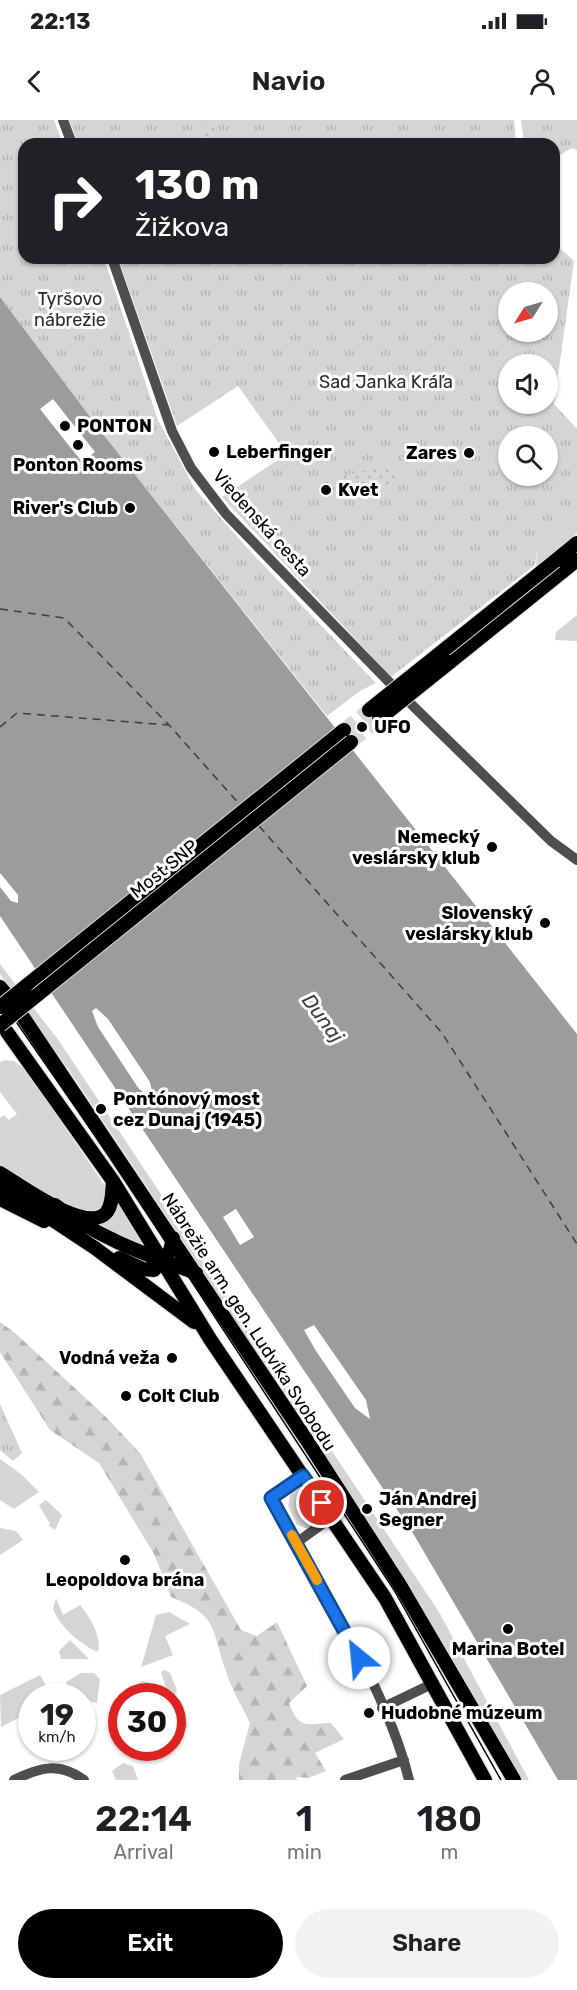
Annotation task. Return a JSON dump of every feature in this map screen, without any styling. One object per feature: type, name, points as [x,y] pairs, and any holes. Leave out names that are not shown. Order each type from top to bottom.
[{"type":"main road","points":[[374,715],[559,566],[577,543]]},
{"type":"main road","points":[[559,566],[577,560]]},
{"type":"main road","name":"Most SNP","points":[[1,995],[348,736],[7,1033]]},
{"type":"main road","name":"Nábrežie arm. gen. Ludvíka Svobodu","points":[[23,1017],[173,1238],[400,1585],[514,1780]]},
{"type":"main road","name":"Nábrežie arm. gen. Ludvíka Svobodu","points":[[7,1033],[113,1181],[210,1339],[385,1598],[434,1683],[485,1780]]},
{"type":"main road","points":[[0,1173],[76,1217],[96,1218],[109,1208],[113,1181]]},
{"type":"main road","points":[[0,1185],[95,1248],[187,1315],[210,1339]]},
{"type":"main road","points":[[0,1199],[76,1236]]},
{"type":"main road","points":[[55,1205],[90,1230],[116,1243],[196,1273]]},
{"type":"main road","points":[[95,1248],[147,1270],[154,1270],[170,1251],[173,1238]]},
{"type":"street","points":[[63,120],[70,138]]},
{"type":"street","name":"Viedenská cesta","points":[[114,264],[172,431],[191,468],[226,514],[391,684]]},
{"type":"street","points":[[411,705],[551,841],[577,860]]},
{"type":"street","points":[[303,1476],[271,1498],[339,1621],[382,1708],[410,1780]]},
{"type":"street","points":[[296,1543],[332,1517]]},
{"type":"street","points":[[382,1708],[434,1683]]},
{"type":"street","points":[[345,1780],[404,1760]]},
{"type":"street","points":[[14,1780],[51,1767],[66,1768],[83,1779]]},
{"type":"green space","name":"Tyršovo nábrežie","points":[[0,120],[54,120],[61,138],[18,138],[18,264],[106,264],[158,420],[195,489],[249,550],[376,683],[360,691],[327,716],[103,434],[0,297]]},
{"type":"green space","points":[[69,120],[514,120],[516,138],[76,138]]},
{"type":"green space","points":[[210,120],[218,128],[213,138],[200,138],[201,131]]},
{"type":"green space","points":[[521,120],[577,120],[577,150],[572,148],[560,155],[560,138],[523,138]]},
{"type":"green space","name":"Sad Janka Kráľa","points":[[560,248],[574,261],[558,375],[558,354],[498,354],[498,414],[558,414],[558,408],[577,429],[577,510],[537,551],[535,565],[391,677],[222,497],[287,454],[238,386],[177,426],[120,264],[560,264]]},
{"type":"green space","points":[[392,464],[397,484],[331,500],[326,480]]},
{"type":"green space","points":[[577,510],[577,533],[536,567],[537,551]]},
{"type":"green space","points":[[577,615],[577,641],[555,640],[556,632]]},
{"type":"green space","points":[[0,964],[59,1041],[439,1612],[529,1780],[518,1780],[365,1521],[69,1070],[0,974]]},
{"type":"green space","points":[[14,1061],[26,1070],[105,1186],[103,1203],[91,1215],[71,1209],[0,1168],[0,1118],[4,1115],[9,1120],[17,1114],[0,1092],[0,1062]]},
{"type":"green space","points":[[119,1202],[147,1246],[145,1250],[98,1225],[112,1217]]},
{"type":"green space","points":[[0,1322],[15,1333],[105,1416],[140,1453],[241,1630],[257,1636],[277,1622],[307,1686],[289,1703],[293,1712],[305,1724],[331,1723],[344,1739],[315,1753],[326,1771],[308,1778],[296,1777],[297,1780],[239,1780],[239,1764],[250,1723],[231,1684],[211,1625],[198,1611],[171,1597],[154,1554],[99,1463],[50,1430],[0,1352]]},
{"type":"green space","points":[[0,1404],[22,1453],[13,1461],[0,1450]]},
{"type":"green space","points":[[0,1459],[21,1474],[39,1492],[14,1509],[0,1500]]},
{"type":"green space","points":[[300,1487],[323,1519],[308,1529],[297,1525],[288,1506],[290,1494]]},
{"type":"green space","points":[[46,1500],[62,1515],[55,1530],[48,1525],[50,1524],[39,1505]]},
{"type":"green space","points":[[0,1528],[16,1531],[23,1540],[0,1555]]},
{"type":"green space","points":[[56,1598],[63,1615],[80,1605],[84,1610],[97,1634],[98,1652],[78,1640],[66,1629],[53,1609]]},
{"type":"green space","points":[[169,1612],[190,1624],[165,1636],[173,1655],[141,1667],[156,1615]]},
{"type":"green space","points":[[70,1640],[89,1659],[61,1659],[59,1651]]},
{"type":"green space","points":[[165,1670],[170,1673],[174,1683],[164,1683],[161,1672]]},
{"type":"green space","points":[[81,1673],[94,1673],[100,1679],[97,1703],[96,1683],[66,1682]]},
{"type":"green space","points":[[40,1675],[45,1683],[24,1683]]},
{"type":"green space","points":[[18,1686],[18,1718],[1,1727],[0,1695]]},
{"type":"green space","points":[[123,1763],[133,1766],[138,1780],[116,1780],[112,1771]]},
{"type":"water","name":"Dunaj","points":[[0,297],[103,434],[577,1034],[577,1780],[558,1780],[414,1535],[0,916]]},
{"type":"pier","name":"PONTON","points":[[53,399],[95,452],[82,462],[40,409]]},
{"type":"pier","points":[[0,873],[18,895],[18,903],[11,901],[0,887]]},
{"type":"pier","points":[[96,1008],[108,1019],[150,1082],[154,1100],[139,1089],[98,1027],[92,1011]]},
{"type":"pier","points":[[236,1209],[254,1237],[240,1245],[223,1217]]},
{"type":"pier","points":[[314,1325],[366,1400],[370,1419],[355,1408],[316,1351],[304,1330]]},
{"type":"ferry route","points":[[0,609],[64,618],[169,725],[241,806]]},
{"type":"ferry route","points":[[0,727],[17,713],[169,725]]},
{"type":"ferry route","points":[[259,826],[442,1033],[577,1244]]},
{"type":"tunnel","points":[[344,730],[369,710]]},
{"type":"tunnel","points":[[351,742],[379,719]]},
{"type":"tram line","points":[[17,1023],[110,1157],[394,1590],[501,1780]]},
{"type":"slow traffic","points":[[292,1535],[317,1580]]},
{"type":"place","name":"PONTON","points":[[65,426]]},
{"type":"place","name":"Ponton Rooms","points":[[78,445]]},
{"type":"place","name":"Leberfinger","points":[[214,452]]},
{"type":"place","name":"Zares","points":[[469,453]]},
{"type":"place","name":"Kvet","points":[[326,490]]},
{"type":"place","name":"River's Club","points":[[130,508]]},
{"type":"place","name":"UFO","points":[[362,727]]},
{"type":"place","name":"Nemecký veslársky klub","points":[[492,847]]},
{"type":"place","name":"Slovenský veslársky klub","points":[[545,923]]},
{"type":"place","name":"Pontónový most cez Dunaj (1945)","points":[[101,1109]]},
{"type":"place","name":"Vodná veža","points":[[172,1358]]},
{"type":"place","name":"Colt Club","points":[[126,1396]]},
{"type":"place","name":"Ján Andrej Segner","points":[[367,1509]]},
{"type":"place","name":"Leopoldova brána","points":[[125,1560]]},
{"type":"place","name":"Marina Botel","points":[[508,1629]]},
{"type":"place","name":"Hudobné múzeum","points":[[369,1713]]},
{"type":"route","points":[[322,1503],[303,1476],[271,1498],[359,1658]]}]
